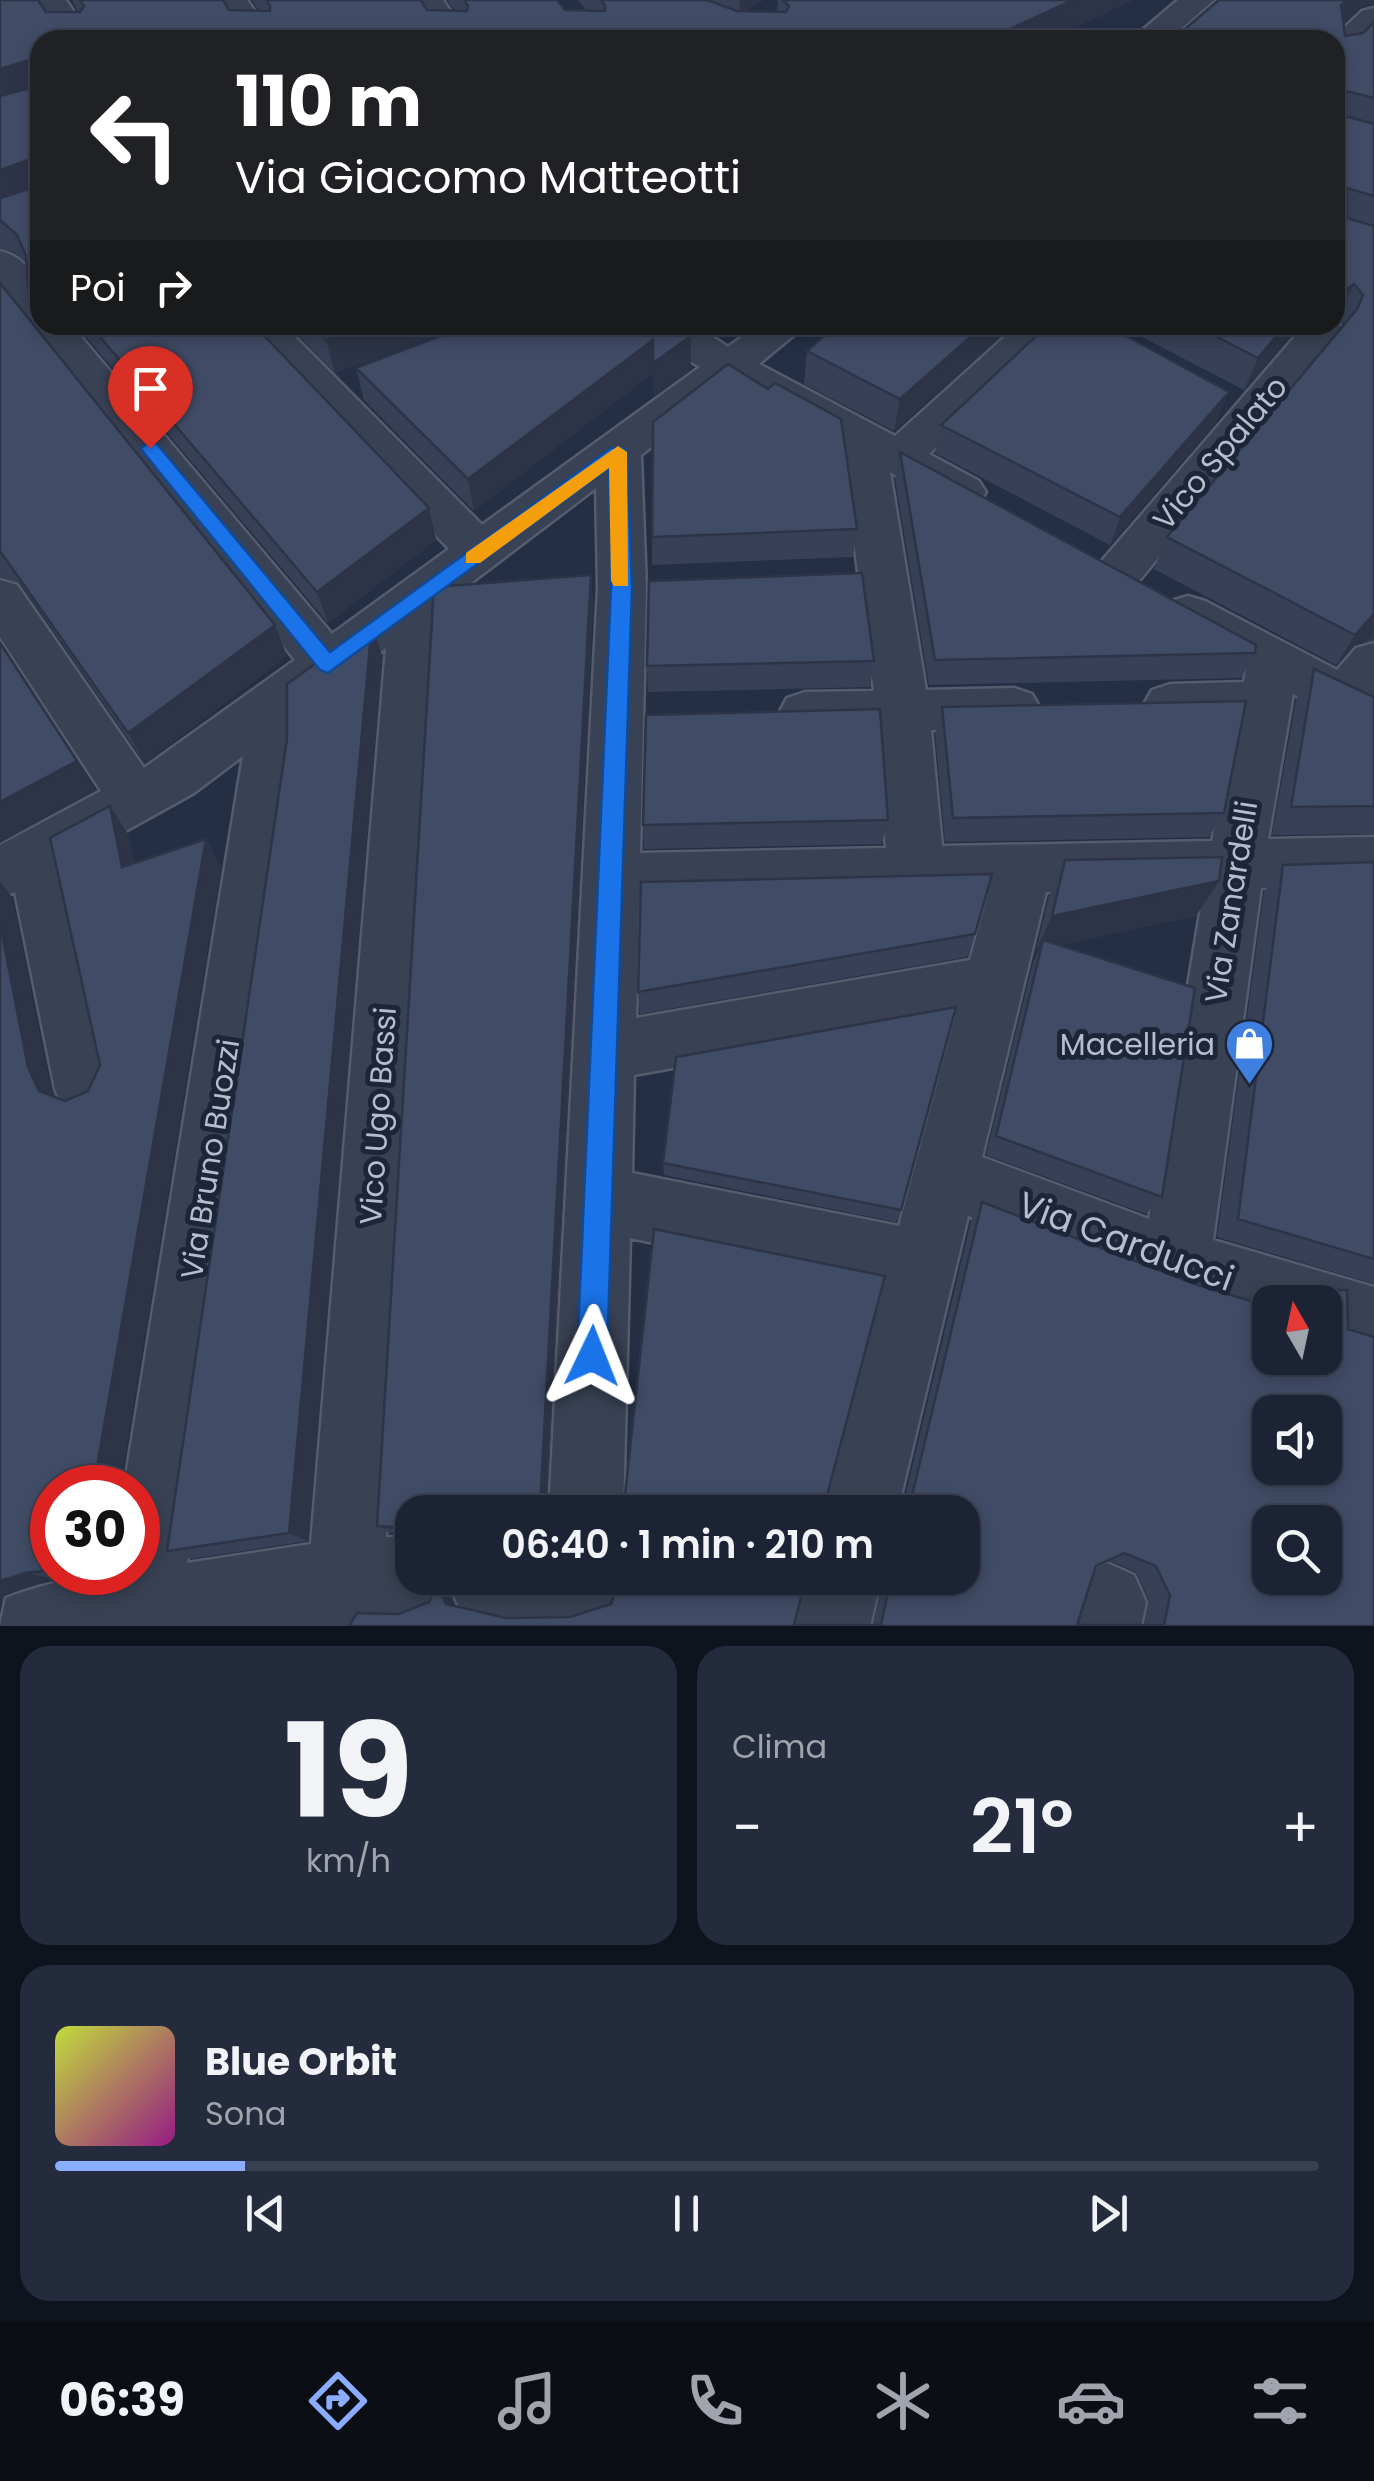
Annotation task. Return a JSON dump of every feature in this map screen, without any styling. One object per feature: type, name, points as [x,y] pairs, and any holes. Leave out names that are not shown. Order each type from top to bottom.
[{"type":"street","points":[[50,0],[69,30]]},
{"type":"street","points":[[231,0],[251,30]]},
{"type":"street","points":[[427,0],[446,30]]},
{"type":"street","points":[[1157,30],[1183,3]]},
{"type":"street","points":[[1345,46],[1374,18]]},
{"type":"street","points":[[0,263],[30,300]]},
{"type":"street","points":[[0,328],[30,319]]},
{"type":"street","points":[[58,335],[328,665]]},
{"type":"street","points":[[274,335],[346,388],[481,553]]},
{"type":"street","points":[[681,335],[731,367],[999,512]]},
{"type":"street","points":[[86,1089],[18,864],[175,777],[772,335]]},
{"type":"street","points":[[916,871],[903,710],[864,579],[880,448],[1030,335]]},
{"type":"street","name":"Vico Spalato","points":[[1270,681],[1100,566],[1233,407],[1318,335]]},
{"type":"street","points":[[584,1495],[610,878],[636,717],[640,587],[618,452]]},
{"type":"street","points":[[0,598],[136,798]]},
{"type":"street","name":"Vico Ugo Bassi","points":[[361,1593],[414,602]]},
{"type":"street","points":[[1132,705],[1270,681],[1364,692]]},
{"type":"street","name":"Via Zanardelli","points":[[1176,1263],[1236,864],[1270,681]]},
{"type":"street","name":"Via Bruno Buozzi","points":[[142,1610],[268,770],[270,707]]},
{"type":"street","points":[[750,714],[1056,707]]},
{"type":"street","points":[[610,878],[1374,861]]},
{"type":"street","points":[[864,1495],[1023,869]]},
{"type":"street","points":[[604,1052],[994,983]]},
{"type":"street","name":"Via Carducci","points":[[945,1174],[1176,1263],[1252,1285]]},
{"type":"street","points":[[598,1199],[923,1265]]},
{"type":"street","points":[[1342,1313],[1374,1322]]},
{"type":"street","points":[[34,1626],[142,1610],[361,1593]]},
{"type":"street","points":[[831,1626],[839,1595]]},
{"type":"building","points":[[0,0],[38,0],[46,12],[80,12],[84,6],[80,0],[223,0],[229,10],[270,11],[266,0],[421,0],[427,10],[467,11],[464,0],[557,0],[565,10],[605,11],[601,0],[707,0],[737,11],[786,12],[789,6],[783,0],[1073,0],[1008,30],[30,30],[30,88],[29,60],[0,69]]},
{"type":"building","points":[[1219,0],[1347,0],[1341,5],[1344,30],[1184,30]]},
{"type":"building","points":[[1374,22],[1374,98],[1346,91],[1345,116],[1345,36],[1363,33]]},
{"type":"building","points":[[30,88],[30,288],[26,256],[17,235],[0,220],[0,198],[29,189],[28,160],[0,170],[0,96]]},
{"type":"building","points":[[1345,116],[1374,124],[1374,196],[1347,188],[1347,218],[1374,226],[1374,614],[1355,635],[1167,537],[1335,335],[1345,335],[1345,323],[1363,295],[1354,284],[1345,288]]},
{"type":"building","points":[[0,283],[30,320],[30,335],[42,335],[275,625],[128,733],[0,551]]},
{"type":"building","points":[[99,335],[264,335],[429,508],[317,592]]},
{"type":"building","points":[[443,335],[691,336],[653,363],[653,340],[468,479],[356,368]]},
{"type":"building","points":[[825,335],[973,335],[900,399],[807,351]]},
{"type":"building","points":[[1037,335],[1124,335],[1229,392],[1120,517],[941,425]]},
{"type":"building","points":[[1213,335],[1278,335],[1258,358]]},
{"type":"building","points":[[728,364],[768,389],[775,383],[841,419],[857,529],[652,537],[653,422]]},
{"type":"building","points":[[900,452],[1256,645],[1255,653],[935,660]]},
{"type":"building","points":[[862,573],[874,661],[647,666],[649,581]]},
{"type":"building","points":[[591,575],[541,1495],[395,1495],[395,1527],[377,1526],[434,587]]},
{"type":"building","points":[[372,623],[289,1533],[167,1551],[287,739],[287,684]]},
{"type":"building","points":[[0,643],[77,761],[0,802]]},
{"type":"building","points":[[1314,669],[1374,697],[1374,806],[1291,807]]},
{"type":"building","points":[[1246,701],[1224,813],[953,818],[942,707]]},
{"type":"building","points":[[880,709],[888,820],[643,825],[646,715]]},
{"type":"building","points":[[110,806],[122,867],[206,839],[97,1465],[30,1465],[30,1572],[0,1581],[0,924],[28,1067],[39,1091],[65,1101],[88,1091],[100,1065],[50,838]]},
{"type":"building","points":[[1222,857],[1219,881],[1052,916],[1065,860]]},
{"type":"building","points":[[1374,862],[1374,1259],[1238,1219],[1283,865]]},
{"type":"building","points":[[992,874],[975,934],[638,992],[641,882]]},
{"type":"building","points":[[1043,940],[1195,988],[1162,1197],[996,1136]]},
{"type":"building","points":[[956,1007],[901,1210],[663,1163],[676,1057]]},
{"type":"building","points":[[982,1202],[1195,1284],[1252,1301],[1252,1375],[1342,1375],[1342,1290],[1347,1290],[1348,1329],[1374,1337],[1374,1626],[349,1626],[357,1613],[399,1614],[429,1602],[432,1595],[442,1595],[446,1604],[506,1618],[570,1617],[611,1604],[614,1595],[802,1595],[794,1625],[881,1625],[887,1595],[980,1595],[980,1495],[912,1495]],"holes":[[[1124,1553],[1156,1566],[1170,1596],[1164,1625],[1077,1625],[1096,1566]]]},
{"type":"building","points":[[654,1229],[885,1276],[827,1495],[625,1495]]},
{"type":"slow traffic","points":[[473,558],[618,452],[621,581]]},
{"type":"place","name":"Macelleria","points":[[1250,1086]]},
{"type":"route","points":[[150,448],[328,665],[618,452],[622,588],[592,1356]]}]
